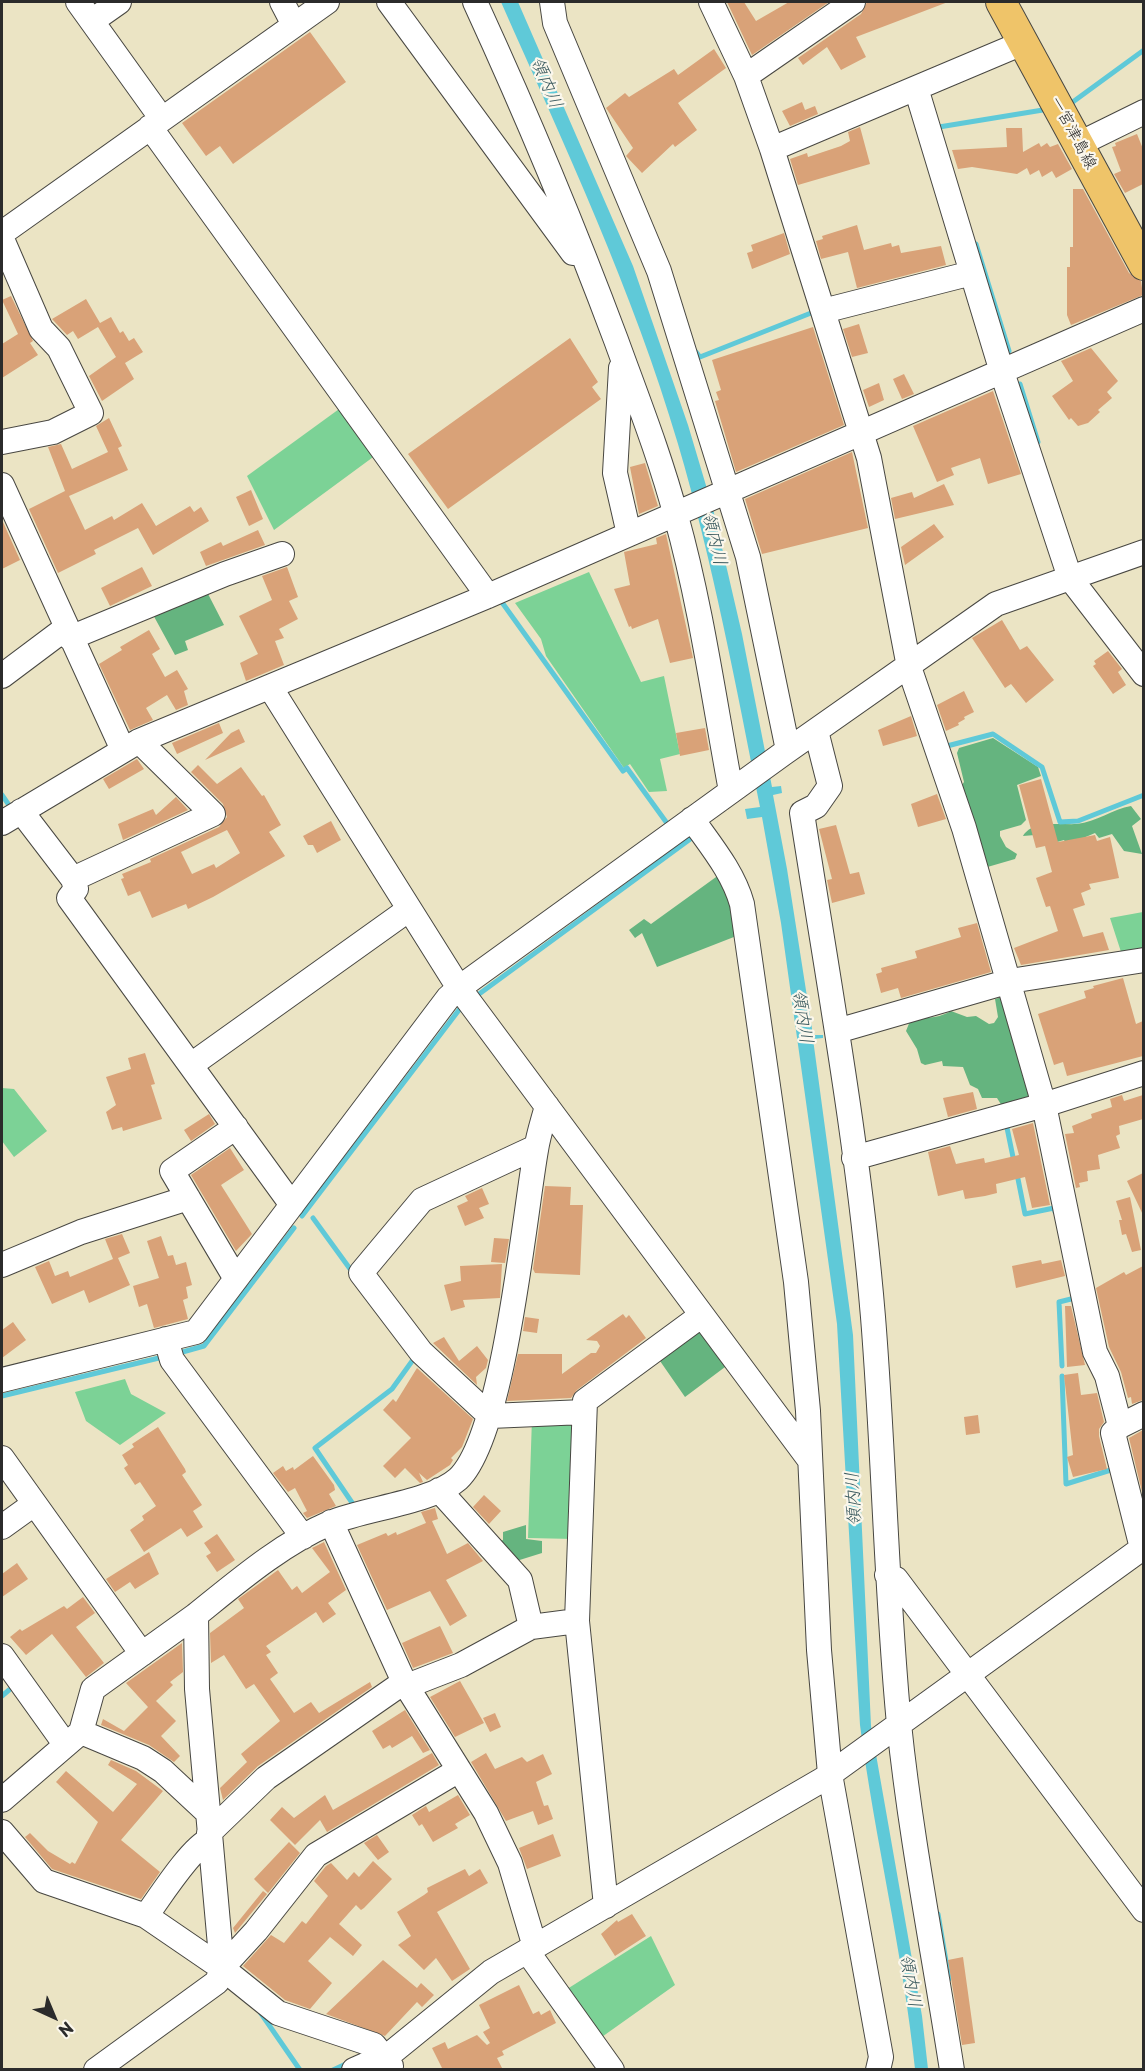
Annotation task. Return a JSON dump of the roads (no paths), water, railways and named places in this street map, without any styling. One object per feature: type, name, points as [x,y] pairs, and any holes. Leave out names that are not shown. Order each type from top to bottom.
[{"type":"main road","name":"一宮津島線","points":[[1001,2],[1025,42],[1143,266]]},
{"type":"street","points":[[78,2],[156,123],[488,596]]},
{"type":"street","points":[[92,21],[119,2]]},
{"type":"street","points":[[282,2],[294,25]]},
{"type":"street","points":[[2,233],[327,2]]},
{"type":"street","points":[[389,2],[594,281]]},
{"type":"street","points":[[475,2],[528,118],[594,281],[681,512],[687,556],[734,789]]},
{"type":"street","points":[[552,2],[555,23],[659,271],[724,494],[748,557],[786,751]]},
{"type":"street","points":[[711,2],[746,76],[772,149],[869,458],[909,667],[964,828],[1010,981],[1044,1104],[1095,1352],[1107,1376],[1120,1426]]},
{"type":"street","points":[[746,76],[853,2]]},
{"type":"street","points":[[772,149],[1025,42]]},
{"type":"street","points":[[916,88],[1002,372],[1070,578],[1143,674]]},
{"type":"street","points":[[1079,144],[1143,112]]},
{"type":"street","points":[[2,239],[41,329],[59,348],[91,413],[53,432],[2,442]]},
{"type":"street","points":[[823,311],[972,273]]},
{"type":"street","points":[[292,1205],[69,898],[76,889],[73,879],[11,817],[131,745],[488,596],[1143,309]]},
{"type":"street","points":[[622,357],[615,473],[629,534]]},
{"type":"street","points":[[2,487],[68,633],[131,745],[213,814],[73,879]]},
{"type":"street","points":[[2,1380],[196,1332],[448,998],[459,988],[786,751],[996,604],[1143,552]]},
{"type":"street","points":[[2,676],[68,633],[282,554]]},
{"type":"street","points":[[270,687],[459,988],[809,1459]]},
{"type":"street","points":[[816,731],[830,786],[816,806],[802,813],[837,1031],[873,1316],[895,1728],[952,2070]]},
{"type":"street","points":[[692,819],[728,870],[737,886],[742,904],[796,1282],[808,1411],[819,1650],[881,2057],[878,2070]]},
{"type":"street","points":[[190,1065],[408,910]]},
{"type":"street","points":[[837,1031],[1010,981],[1143,960]]},
{"type":"street","points":[[854,1158],[1044,1104],[1143,1073]]},
{"type":"street","points":[[2,1800],[73,1738],[93,1689],[303,1537],[332,1522],[440,1490],[459,1478],[470,1461],[490,1416],[508,1330],[536,1147],[547,1106]]},
{"type":"street","points":[[236,1127],[172,1171],[236,1279]]},
{"type":"street","points":[[536,1147],[422,1200],[360,1273],[421,1352],[490,1416],[584,1412]]},
{"type":"street","points":[[2,1265],[81,1232],[188,1198]]},
{"type":"street","points":[[606,1906],[577,1621],[585,1401],[702,1315]]},
{"type":"street","points":[[166,1340],[172,1360],[303,1537]]},
{"type":"street","points":[[354,2070],[389,2063],[491,1972],[836,1770],[1143,1548],[1113,1433],[1120,1426],[1143,1414]]},
{"type":"street","points":[[2,1458],[142,1654]]},
{"type":"street","points":[[440,1490],[520,1580],[531,1627]]},
{"type":"street","points":[[2,1527],[34,1504]]},
{"type":"street","points":[[332,1522],[405,1684],[486,1813],[510,1863],[531,1949],[612,2070]]},
{"type":"street","points":[[887,1575],[896,1580],[1143,1910]]},
{"type":"street","points":[[196,1615],[197,1689],[222,1968]]},
{"type":"street","points":[[146,1916],[203,1842],[208,1828],[266,1778],[405,1684],[461,1665],[531,1627],[577,1621]]},
{"type":"street","points":[[2,1656],[73,1738],[143,1758],[163,1770],[208,1828]]},
{"type":"street","points":[[96,2070],[217,1982],[222,1968],[256,1931],[316,1855],[459,1770]]},
{"type":"street","points":[[2,1832],[44,1881],[146,1916],[222,1968],[278,2013],[374,2045],[389,2063]]},
{"type":"water","name":"領内川","points":[[501,2],[518,2],[633,266],[688,425],[713,509],[742,634],[772,787],[781,786],[782,793],[773,795],[813,1035],[823,1035],[823,1038],[813,1039],[853,1335],[871,1726],[922,2016],[928,2069],[915,2069],[903,1982],[860,1725],[837,1324],[781,923],[762,817],[747,819],[745,809],[760,807],[733,670],[691,489],[660,387],[597,220]]},
{"type":"waterway","points":[[1070,104],[1144,50]]},
{"type":"waterway","points":[[940,132],[939,127],[1049,109]]},
{"type":"waterway","points":[[976,244],[1009,351]]},
{"type":"waterway","points":[[696,352],[700,357],[811,313]]},
{"type":"waterway","points":[[1020,384],[1038,442]]},
{"type":"waterway","points":[[501,601],[623,771],[627,768],[669,826]]},
{"type":"waterway","points":[[947,746],[993,734],[1042,767],[1060,822],[1078,821],[1144,795]]},
{"type":"waterway","points":[[2,795],[11,808]]},
{"type":"waterway","points":[[475,997],[693,837]]},
{"type":"waterway","points":[[302,1216],[462,1006]]},
{"type":"waterway","points":[[1006,1123],[1014,1162]]},
{"type":"waterway","points":[[1017,1174],[1025,1214],[1054,1208],[1055,1212]]},
{"type":"waterway","points":[[313,1218],[353,1273]]},
{"type":"waterway","points":[[179,1353],[204,1346],[294,1228]]},
{"type":"waterway","points":[[1062,1366],[1059,1302],[1075,1298]]},
{"type":"waterway","points":[[2,1396],[163,1357]]},
{"type":"waterway","points":[[355,1507],[315,1448],[392,1389],[415,1357]]},
{"type":"waterway","points":[[1062,1376],[1066,1484],[1114,1469]]},
{"type":"waterway","points":[[2,1696],[9,1690]]},
{"type":"waterway","points":[[938,1914],[949,1979]]},
{"type":"waterway","points":[[260,2012],[300,2070]]},
{"type":"waterway","points":[[333,2070],[348,2063]]}]
